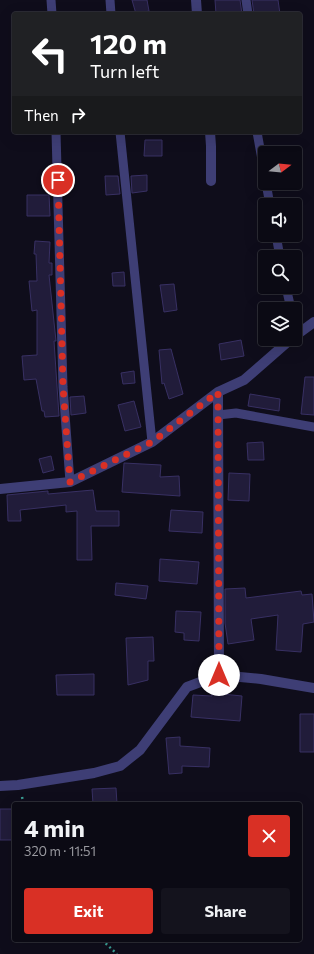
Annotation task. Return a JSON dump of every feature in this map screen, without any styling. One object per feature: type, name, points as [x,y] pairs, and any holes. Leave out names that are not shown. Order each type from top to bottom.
[{"type":"street","points":[[196,0],[197,12]]},
{"type":"street","points":[[210,134],[211,181]]},
{"type":"street","points":[[302,330],[314,322]]},
{"type":"street","points":[[0,489],[70,482],[152,442],[218,392],[244,380],[282,346]]},
{"type":"street","points":[[218,392],[219,675]]},
{"type":"street","points":[[0,786],[18,785],[94,773],[120,766],[140,750],[187,687],[219,675],[261,679],[314,688]]},
{"type":"lane","points":[[51,0],[52,12]]},
{"type":"lane","points":[[110,0],[111,12]]},
{"type":"lane","points":[[246,0],[248,12]]},
{"type":"lane","points":[[56,134],[63,387],[70,482]]},
{"type":"lane","points":[[120,134],[152,442]]},
{"type":"lane","points":[[257,134],[260,146]]},
{"type":"lane","points":[[218,415],[236,413],[314,426]]},
{"type":"path","points":[[104,942],[117,954]]},
{"type":"building","points":[[132,0],[147,0],[149,11],[135,12]]},
{"type":"building","points":[[215,0],[240,0],[242,12],[216,12]]},
{"type":"building","points":[[252,0],[278,0],[280,12],[254,12]]},
{"type":"building","points":[[145,140],[162,140],[162,156],[144,156]]},
{"type":"building","points":[[147,175],[147,191],[132,193],[131,176]]},
{"type":"building","points":[[105,176],[118,176],[120,194],[106,195]]},
{"type":"building","points":[[27,195],[49,195],[50,216],[27,216]]},
{"type":"building","points":[[35,241],[50,242],[49,263],[52,263],[52,275],[49,275],[56,341],[54,341],[59,416],[45,417],[44,411],[42,411],[36,379],[24,380],[22,356],[37,355],[37,310],[32,311],[29,281],[37,281],[36,254],[34,254]]},
{"type":"building","points":[[124,272],[125,286],[113,286],[112,273]]},
{"type":"building","points":[[174,284],[177,310],[164,312],[160,285]]},
{"type":"building","points":[[241,340],[244,356],[221,360],[219,344]]},
{"type":"building","points":[[171,349],[183,394],[169,399],[164,383],[162,384],[159,350]]},
{"type":"building","points":[[134,371],[135,383],[123,384],[121,373]]},
{"type":"building","points":[[305,377],[314,377],[314,415],[301,414]]},
{"type":"building","points":[[250,394],[280,399],[279,411],[248,406]]},
{"type":"building","points":[[84,396],[86,413],[71,415],[70,397]]},
{"type":"building","points":[[134,401],[141,427],[125,431],[118,405]]},
{"type":"building","points":[[263,442],[264,460],[248,460],[247,443]]},
{"type":"building","points":[[51,456],[54,470],[43,473],[39,459]]},
{"type":"building","points":[[124,463],[161,465],[160,477],[179,476],[180,496],[122,492]]},
{"type":"building","points":[[229,473],[250,474],[249,501],[228,500]]},
{"type":"building","points":[[93,490],[96,511],[119,511],[119,526],[91,526],[92,560],[77,560],[77,511],[66,512],[66,505],[20,510],[21,521],[8,521],[7,495],[48,491],[48,494]]},
{"type":"building","points":[[171,510],[203,512],[202,533],[169,531]]},
{"type":"building","points":[[160,559],[199,562],[197,584],[159,581]]},
{"type":"building","points":[[116,583],[148,586],[146,599],[115,595]]},
{"type":"building","points":[[245,588],[246,598],[301,591],[302,595],[312,594],[314,622],[303,624],[301,652],[276,650],[278,615],[251,619],[254,640],[228,644],[225,623],[225,589]]},
{"type":"building","points":[[176,611],[201,612],[199,641],[184,640],[184,633],[175,632]]},
{"type":"building","points":[[153,637],[154,661],[148,661],[148,680],[128,685],[126,638]]},
{"type":"building","points":[[94,674],[94,695],[57,695],[56,675]]},
{"type":"building","points":[[212,693],[242,696],[240,721],[191,717],[193,695],[212,696]]},
{"type":"building","points":[[300,714],[314,714],[314,752],[300,752]]},
{"type":"building","points":[[180,737],[180,746],[210,748],[209,767],[182,766],[182,773],[169,774],[166,738]]},
{"type":"building","points":[[116,788],[117,802],[93,802],[92,789]]},
{"type":"building","points":[[0,809],[12,809],[12,840],[0,840]]},
{"type":"route","points":[[58,180],[63,387],[70,482],[152,442],[218,392],[219,675]]}]
